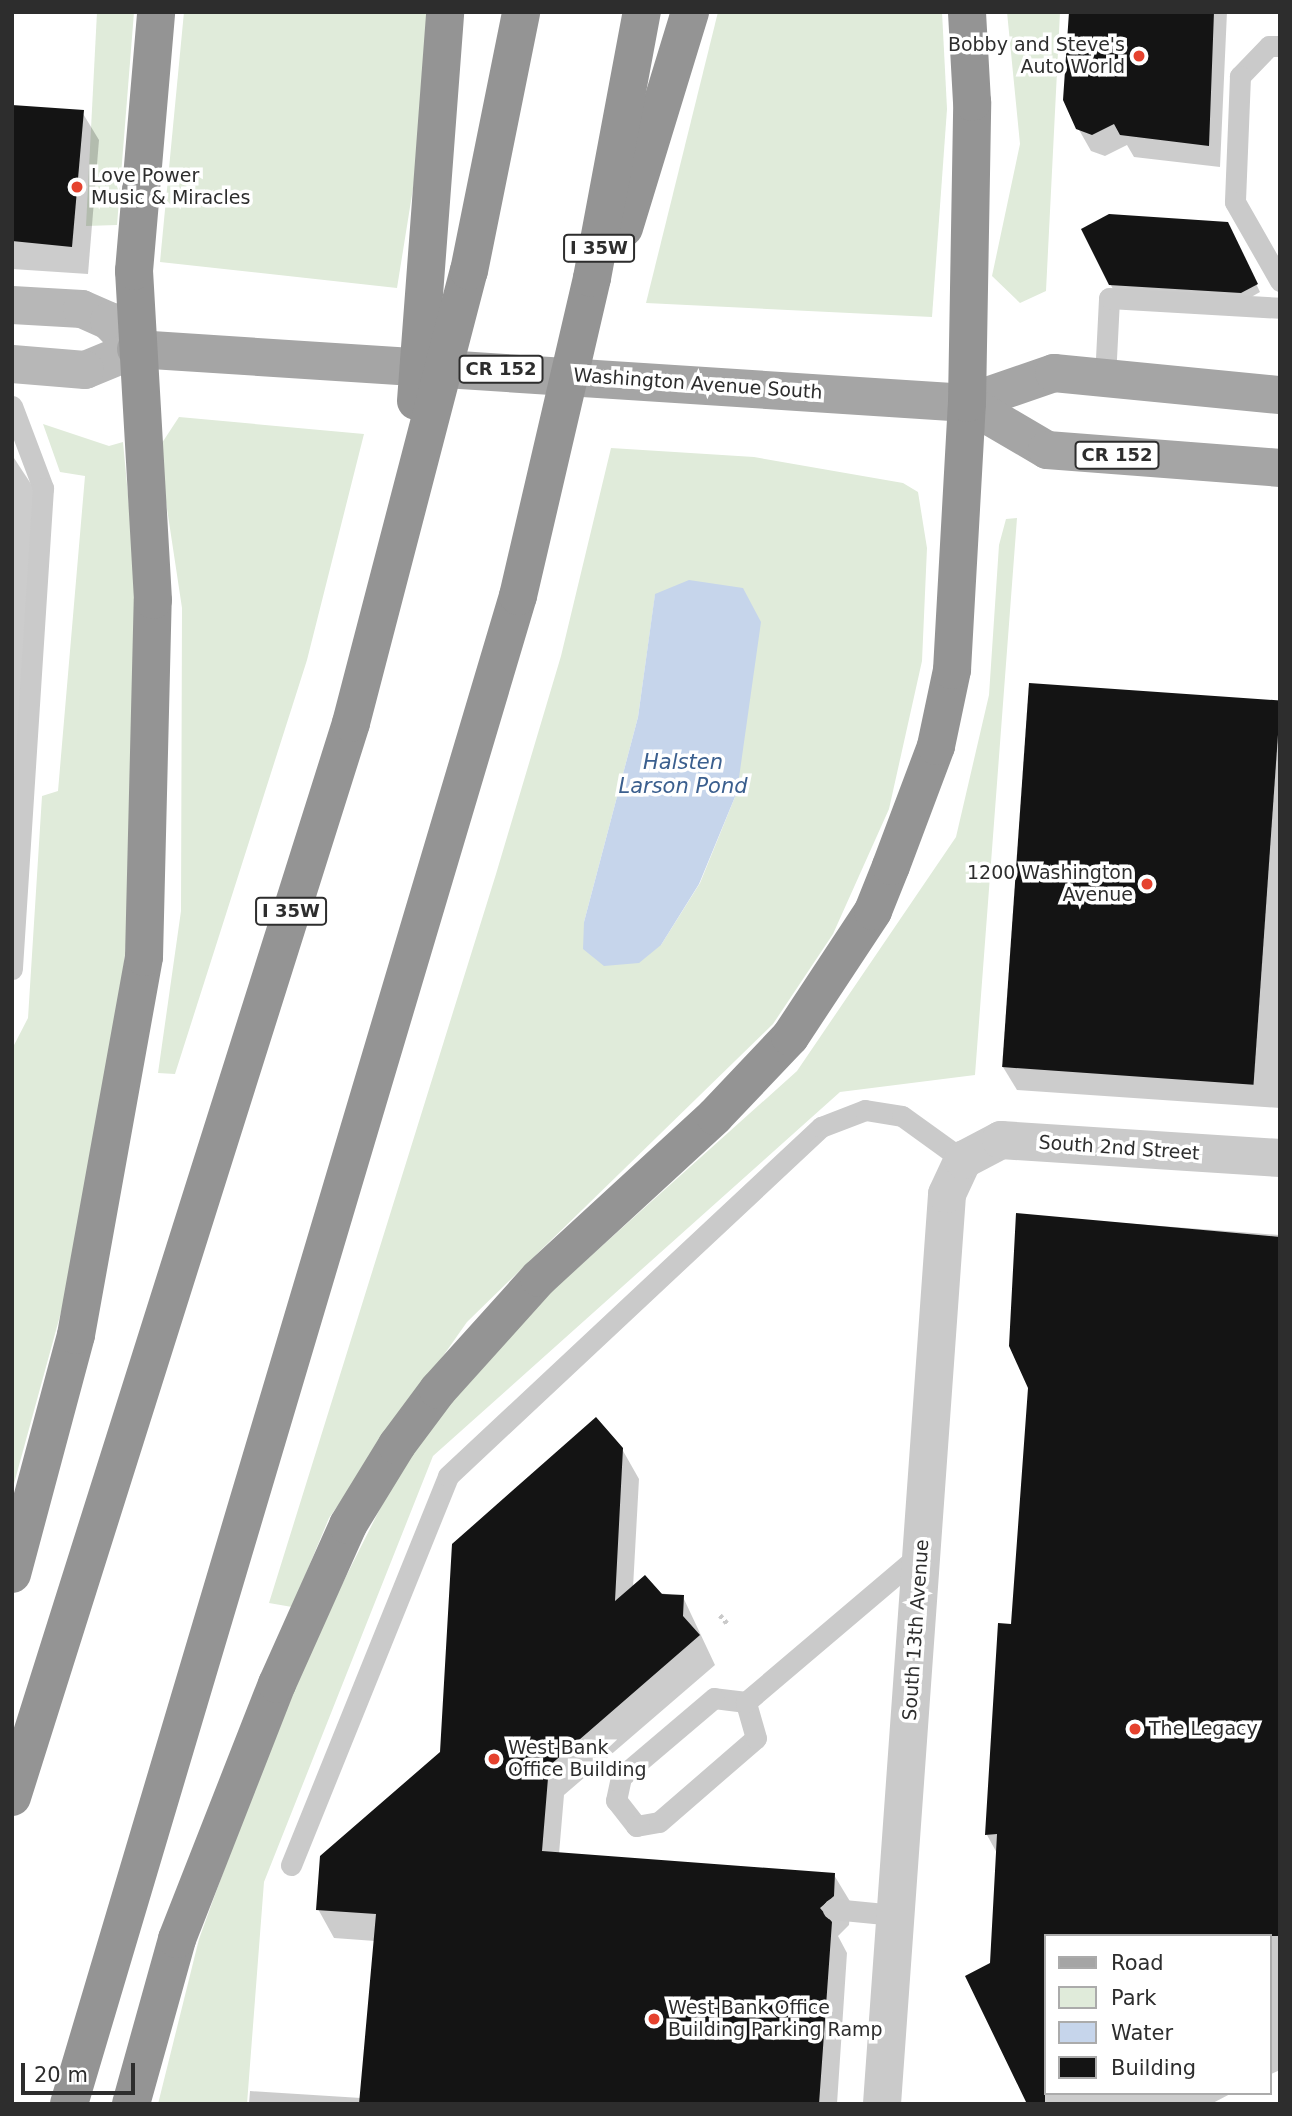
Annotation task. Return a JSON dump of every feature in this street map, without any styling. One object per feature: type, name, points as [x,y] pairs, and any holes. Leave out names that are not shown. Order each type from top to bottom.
[{"type":"highway","points":[[12,1574],[76,1335],[144,957],[153,600],[136,349],[134,271],[156,12]]},
{"type":"highway","points":[[390,582],[432,247],[445,12]]},
{"type":"highway","name":"I 35W","points":[[12,1797],[390,582],[469,271],[521,12]]},
{"type":"highway","name":"I 35W","points":[[69,2104],[133,1872],[487,708],[547,481],[642,12]]},
{"type":"highway","points":[[547,481],[690,12]]},
{"type":"highway","points":[[131,2104],[177,1939],[276,1684],[348,1525],[397,1446],[438,1390],[540,1278],[762,1069],[821,996],[873,911],[946,708],[967,403],[972,102],[967,12]]},
{"type":"main road","points":[[12,305],[82,309],[109,321],[136,349]]},
{"type":"main road","name":"Washington Avenue South","points":[[12,364],[85,370],[136,349],[304,356],[967,403],[1054,373],[1280,394]]},
{"type":"main road","name":"Washington Avenue South","points":[[967,403],[1047,450],[1280,468]]},
{"type":"street","name":"South 2nd Street","points":[[963,1160],[1001,1140],[1280,1158]]},
{"type":"street","name":"South 13th Avenue","points":[[882,2104],[947,1194],[963,1160]]},
{"type":"lane","points":[[1280,46],[1269,46],[1240,76],[1235,202],[1280,281]]},
{"type":"lane","points":[[1105,378],[1109,298],[1280,308]]},
{"type":"lane","points":[[12,406],[43,488],[12,969]]},
{"type":"lane","points":[[291,1865],[448,1476],[821,1127],[865,1110],[902,1116],[963,1160]]},
{"type":"lane","points":[[746,1702],[756,1738],[659,1822],[636,1826],[616,1800],[621,1777],[714,1698],[746,1702],[922,1553]]},
{"type":"lane","points":[[833,1909],[895,1915]]},
{"type":"path","points":[[720,1615],[727,1623]]},
{"type":"green space","points":[[97,12],[134,12],[117,225],[86,226]]},
{"type":"green space","points":[[184,12],[428,12],[424,120],[397,288],[160,262]]},
{"type":"green space","points":[[718,12],[942,12],[947,109],[932,317],[646,303]]},
{"type":"green space","points":[[1007,12],[1060,12],[1046,291],[1020,303],[992,276],[1020,144]]},
{"type":"green space","points":[[179,417],[364,434],[307,660],[175,1074],[158,1073],[181,911],[182,608],[158,449]]},
{"type":"green space","points":[[43,424],[109,446],[123,442],[142,644],[138,840],[101,1166],[12,1491],[12,1049],[28,1018],[42,796],[58,791],[85,476],[60,472]]},
{"type":"green space","points":[[611,448],[754,457],[903,483],[918,492],[927,548],[922,661],[889,809],[833,934],[773,1024],[467,1322],[329,1518],[292,1607],[269,1603],[496,874],[561,656]],"holes":[[[655,595],[737,792],[700,883],[661,945],[584,922],[638,717]]]},
{"type":"green space","points":[[1017,518],[975,1075],[840,1092],[433,1456],[264,1882],[247,2104],[158,2104],[199,1939],[290,1688],[407,1455],[516,1323],[797,1071],[956,837],[989,695],[999,545],[1006,519]]},
{"type":"water","name":"Halsten Larson Pond","points":[[689,580],[743,588],[761,622],[737,792],[699,884],[661,945],[639,963],[604,966],[583,949],[584,922],[638,717],[655,594]]},
{"type":"building","name":"Bobby and Steve's Auto World","points":[[1069,12],[1214,12],[1209,146],[1120,135],[1114,124],[1092,135],[1076,129],[1063,100]]},
{"type":"building","points":[[12,105],[84,110],[72,247],[12,241]]},
{"type":"building","points":[[1109,214],[1228,222],[1258,284],[1241,293],[1109,285],[1081,229]]},
{"type":"building","name":"1200 Washington Avenue","points":[[1029,683],[1280,701],[1254,1085],[1002,1067]]},
{"type":"building","name":"The Legacy","points":[[1016,1213],[1280,1237],[1280,1936],[1044,1934],[1045,2104],[1027,2104],[965,1976],[990,1963],[997,1834],[985,1835],[998,1623],[1011,1624],[1028,1388],[1009,1346]]},
{"type":"building","points":[[596,1417],[623,1448],[615,1601],[645,1575],[662,1594],[684,1595],[683,1616],[700,1635],[549,1766],[542,1851],[835,1873],[834,1896],[820,1908],[832,1922],[819,2104],[359,2104],[376,1914],[316,1910],[320,1856],[440,1752],[452,1544]]},
{"type":"place","name":"Bobby and Steve's Auto World","points":[[1139,56]]},
{"type":"place","name":"Love Power Music & Miracles","points":[[77,187]]},
{"type":"place","name":"1200 Washington Avenue","points":[[1147,884]]},
{"type":"place","name":"The Legacy","points":[[1135,1729]]},
{"type":"place","name":"West Bank Office Building","points":[[494,1759]]},
{"type":"place","name":"West Bank Office Building Parking Ramp","points":[[654,2019]]}]
